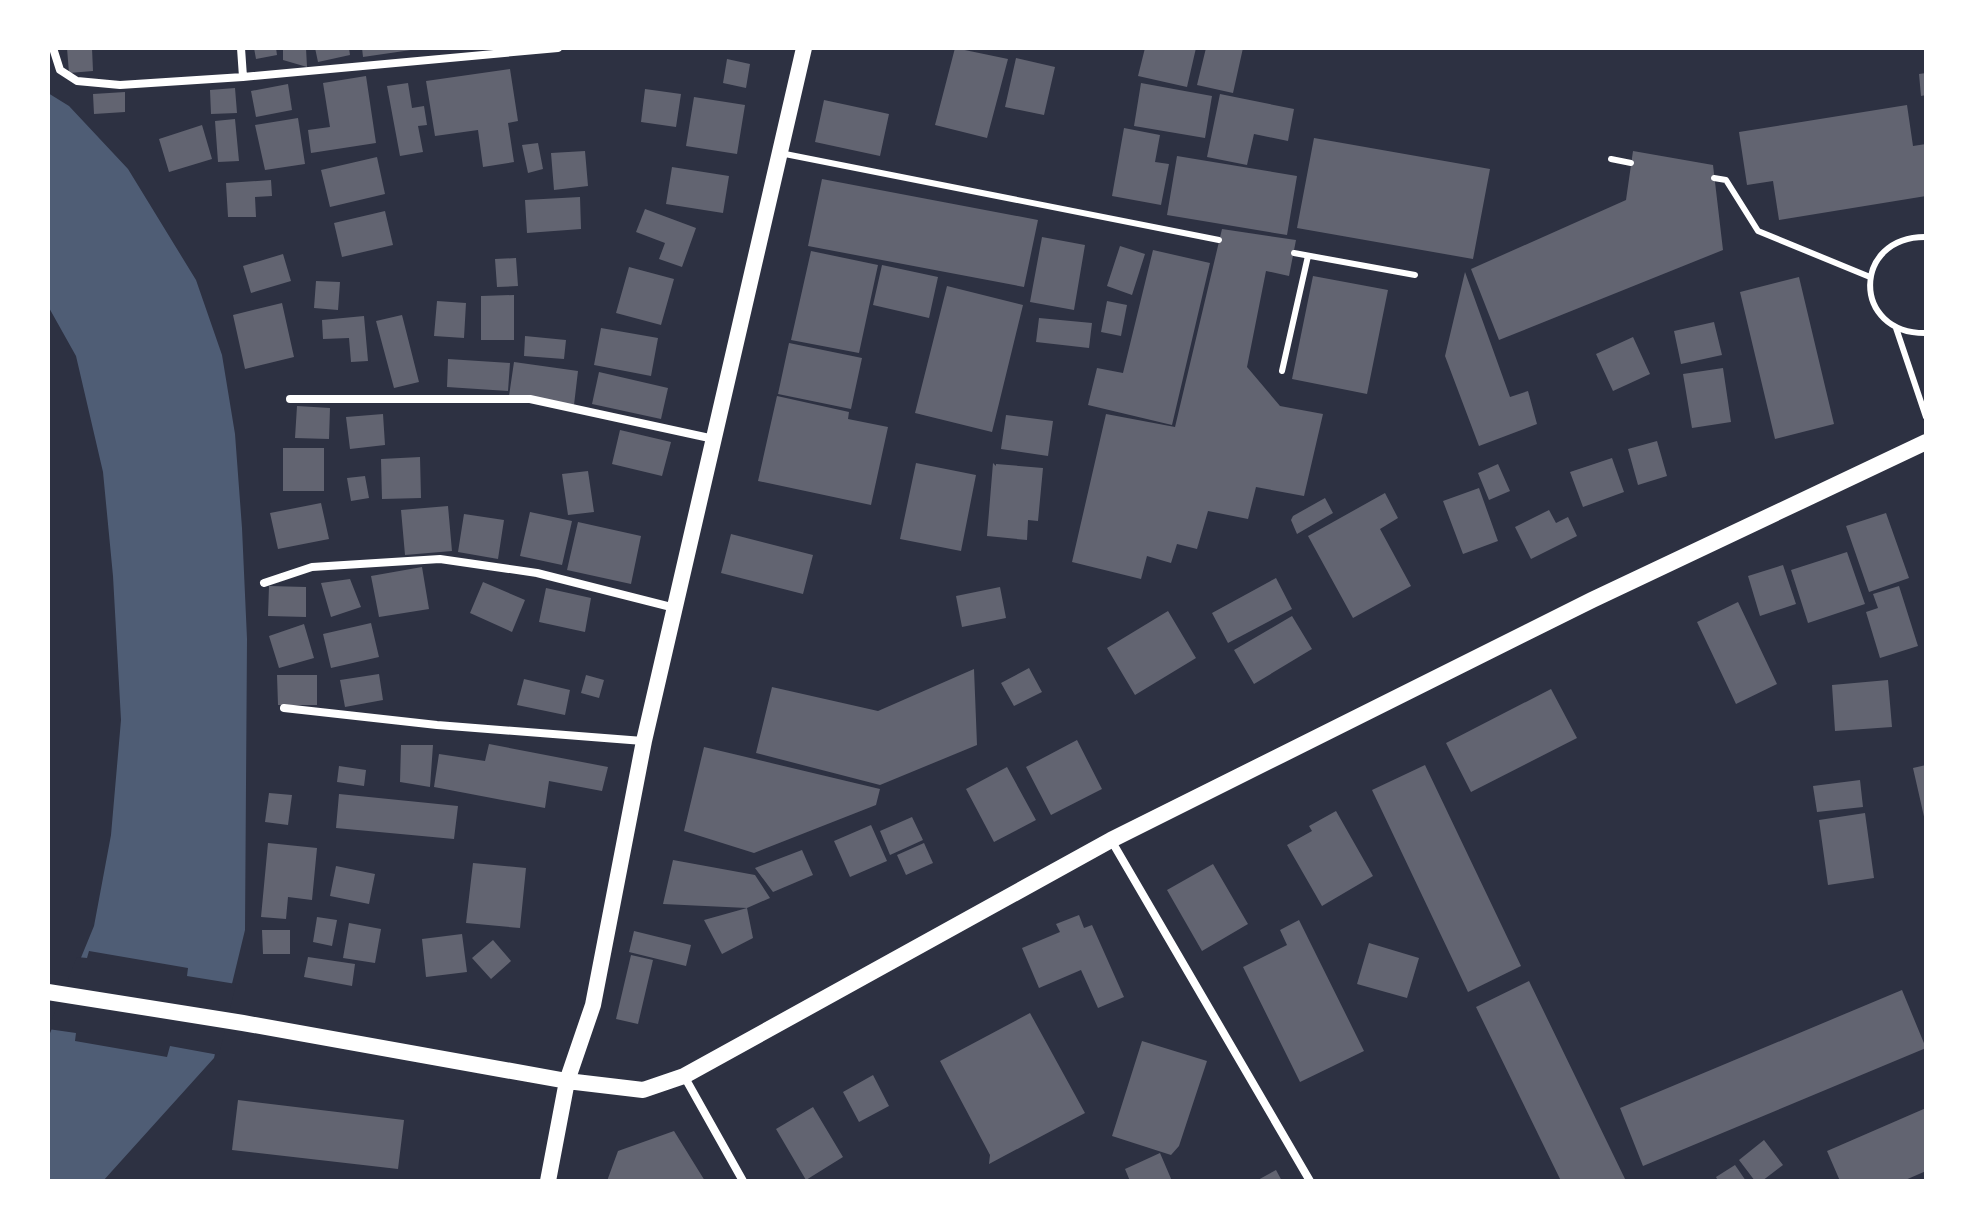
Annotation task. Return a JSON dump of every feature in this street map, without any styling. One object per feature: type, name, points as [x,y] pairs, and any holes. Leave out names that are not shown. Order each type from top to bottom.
[{"type":"main road","points":[[548,1181],[567,1081],[593,1005],[644,741],[780,153],[800,49]]},
{"type":"main road","points":[[48,992],[243,1023],[567,1081],[643,1090],[684,1076],[1111,840],[1550,621],[1926,442]]},
{"type":"street","points":[[53,48],[60,70],[77,81],[120,85],[558,48]]},
{"type":"street","points":[[241,48],[243,77]]},
{"type":"street","points":[[290,399],[530,399],[715,439]]},
{"type":"street","points":[[264,583],[312,567],[440,559],[487,563],[537,573],[675,608]]},
{"type":"street","points":[[284,708],[437,725],[644,741]]},
{"type":"street","points":[[1111,840],[1310,1181]]},
{"type":"street","points":[[684,1076],[743,1181]]},
{"type":"lane","points":[[780,153],[1219,240]]},
{"type":"lane","points":[[1611,159],[1631,163]]},
{"type":"lane","points":[[1714,178],[1726,180],[1758,231],[1870,277]]},
{"type":"lane","points":[[1926,237],[1897,241],[1875,262],[1870,277],[1870,292],[1875,307],[1884,319],[1896,328],[1911,333],[1926,333]]},
{"type":"lane","points":[[1294,253],[1415,275]]},
{"type":"lane","points":[[1282,371],[1308,256]]},
{"type":"lane","points":[[1896,328],[1926,417]]},
{"type":"water","points":[[48,93],[69,106],[128,169],[196,280],[222,355],[235,434],[242,528],[247,639],[245,930],[214,1058],[103,1181],[48,1181],[48,1038],[94,926],[111,835],[121,720],[113,576],[103,472],[76,356],[48,306]]},
{"type":"pier","points":[[89,951],[188,968],[187,976],[236,984],[219,1055],[170,1046],[167,1057],[75,1041],[76,1033],[48,1029],[77,957],[87,958]]},
{"type":"building","points":[[67,48],[92,48],[93,71],[69,73]]},
{"type":"building","points":[[254,48],[276,48],[277,55],[256,59]]},
{"type":"building","points":[[283,48],[306,48],[307,67],[283,60]]},
{"type":"building","points":[[315,48],[349,48],[350,55],[318,62]]},
{"type":"building","points":[[362,48],[411,48],[411,50],[363,57]]},
{"type":"building","points":[[955,48],[1008,59],[987,138],[935,125]]},
{"type":"building","points":[[1145,48],[1196,48],[1187,87],[1138,76]]},
{"type":"building","points":[[1206,48],[1243,48],[1233,93],[1197,85]]},
{"type":"building","points":[[1016,58],[1055,67],[1044,115],[1005,107]]},
{"type":"building","points":[[727,59],[750,64],[746,88],[723,83]]},
{"type":"building","points":[[510,69],[518,121],[508,123],[514,162],[483,167],[478,130],[435,136],[426,81]]},
{"type":"building","points":[[1926,73],[1926,95],[1921,96],[1919,74]]},
{"type":"building","points":[[366,76],[376,143],[311,153],[308,130],[330,127],[323,83]]},
{"type":"building","points":[[408,83],[412,108],[424,106],[427,125],[418,126],[423,152],[400,156],[387,86]]},
{"type":"building","points":[[1141,83],[1212,96],[1205,138],[1134,126]]},
{"type":"building","points":[[288,84],[292,110],[256,117],[251,91]]},
{"type":"building","points":[[235,88],[237,113],[211,114],[210,90]]},
{"type":"building","points":[[645,89],[681,94],[676,127],[641,122]]},
{"type":"building","points":[[125,92],[125,112],[94,114],[93,94]]},
{"type":"building","points":[[1220,94],[1294,109],[1288,141],[1254,134],[1247,165],[1207,157]]},
{"type":"building","points":[[694,97],[745,105],[737,154],[686,146]]},
{"type":"building","points":[[824,100],[889,114],[880,156],[815,142]]},
{"type":"building","points":[[1907,105],[1913,146],[1926,144],[1926,196],[1779,220],[1773,181],[1747,185],[1739,132]]},
{"type":"building","points":[[298,118],[305,164],[265,170],[255,125]]},
{"type":"building","points":[[235,119],[239,161],[218,162],[215,121]]},
{"type":"building","points":[[202,125],[212,159],[169,172],[159,139]]},
{"type":"building","points":[[1124,128],[1160,135],[1155,162],[1169,164],[1161,205],[1112,196]]},
{"type":"building","points":[[1314,138],[1490,169],[1473,259],[1297,228]]},
{"type":"building","points":[[538,143],[543,169],[528,173],[522,145]]},
{"type":"building","points":[[585,151],[588,186],[554,190],[551,153]]},
{"type":"building","points":[[1633,151],[1713,165],[1723,250],[1499,340],[1471,269],[1626,200]]},
{"type":"building","points":[[1177,156],[1297,176],[1287,235],[1167,215]]},
{"type":"building","points":[[377,157],[385,194],[330,207],[321,170]]},
{"type":"building","points":[[672,167],[729,176],[723,213],[666,204]]},
{"type":"building","points":[[822,179],[1038,220],[1024,287],[808,246]]},
{"type":"building","points":[[271,180],[272,196],[255,197],[256,217],[228,217],[226,183]]},
{"type":"building","points":[[580,197],[581,229],[527,233],[525,200]]},
{"type":"building","points":[[645,209],[696,228],[682,267],[659,259],[665,243],[636,232]]},
{"type":"building","points":[[385,211],[393,245],[342,257],[334,223]]},
{"type":"building","points":[[1222,229],[1296,240],[1289,276],[1266,271],[1247,367],[1280,406],[1323,414],[1304,496],[1256,487],[1248,519],[1208,511],[1197,549],[1177,544],[1171,563],[1147,556],[1141,579],[1072,562],[1106,414],[1175,427]]},
{"type":"building","points":[[1042,237],[1085,245],[1074,310],[1030,302]]},
{"type":"building","points":[[1120,246],[1145,254],[1132,295],[1107,286]]},
{"type":"building","points":[[1153,250],[1210,263],[1172,425],[1088,405],[1097,368],[1123,373]]},
{"type":"building","points":[[811,251],[878,265],[859,353],[791,340]]},
{"type":"building","points":[[283,254],[291,281],[251,293],[243,266]]},
{"type":"building","points":[[516,258],[518,286],[497,287],[495,259]]},
{"type":"building","points":[[882,265],[938,277],[929,318],[873,305]]},
{"type":"building","points":[[629,267],[674,279],[661,325],[616,313]]},
{"type":"building","points":[[1465,272],[1510,397],[1528,391],[1537,424],[1479,446],[1445,356]]},
{"type":"building","points":[[1313,276],[1388,290],[1367,394],[1292,379]]},
{"type":"building","points":[[1799,277],[1834,424],[1775,439],[1740,292]]},
{"type":"building","points":[[316,281],[340,282],[338,310],[314,308]]},
{"type":"building","points":[[947,286],[1023,305],[992,432],[915,413]]},
{"type":"building","points":[[514,295],[514,340],[481,340],[481,296]]},
{"type":"building","points":[[437,301],[466,303],[464,338],[434,336]]},
{"type":"building","points":[[1107,301],[1127,305],[1121,336],[1101,332]]},
{"type":"building","points":[[282,303],[294,357],[245,369],[233,315]]},
{"type":"building","points":[[402,315],[419,382],[394,388],[376,321]]},
{"type":"building","points":[[364,316],[368,361],[351,362],[349,338],[323,339],[322,320]]},
{"type":"building","points":[[1039,318],[1092,323],[1089,348],[1036,342]]},
{"type":"building","points":[[1714,322],[1722,355],[1681,364],[1674,331]]},
{"type":"building","points":[[601,328],[658,338],[651,376],[594,365]]},
{"type":"building","points":[[525,336],[566,340],[564,359],[524,356]]},
{"type":"building","points":[[1633,337],[1650,374],[1613,391],[1596,354]]},
{"type":"building","points":[[789,343],[862,358],[851,409],[778,394]]},
{"type":"building","points":[[448,359],[510,363],[508,391],[447,387]]},
{"type":"building","points":[[514,362],[578,371],[574,405],[509,396]]},
{"type":"building","points":[[1723,368],[1731,422],[1692,428],[1683,374]]},
{"type":"building","points":[[599,372],[668,388],[661,419],[592,404]]},
{"type":"building","points":[[777,396],[849,412],[848,419],[888,427],[871,505],[758,481]]},
{"type":"building","points":[[297,406],[330,408],[329,439],[295,438]]},
{"type":"building","points":[[383,414],[385,445],[350,449],[346,417]]},
{"type":"building","points":[[1006,415],[1053,421],[1048,456],[1001,449]]},
{"type":"building","points":[[620,430],[671,442],[662,476],[612,464]]},
{"type":"building","points":[[1657,441],[1667,476],[1638,485],[1628,449]]},
{"type":"building","points":[[283,448],[324,448],[324,491],[283,491]]},
{"type":"building","points":[[420,457],[421,498],[382,499],[381,459]]},
{"type":"building","points":[[1612,458],[1624,492],[1583,507],[1570,472]]},
{"type":"building","points":[[916,463],[976,475],[961,551],[900,539]]},
{"type":"building","points":[[993,463],[996,466],[1043,468],[1038,521],[1028,520],[1027,540],[987,536]]},
{"type":"building","points":[[1498,464],[1510,491],[1489,500],[1478,473]]},
{"type":"building","points":[[588,471],[594,512],[568,515],[562,474]]},
{"type":"building","points":[[365,476],[369,498],[351,501],[347,478]]},
{"type":"building","points":[[1479,488],[1498,541],[1463,554],[1443,501]]},
{"type":"building","points":[[1385,493],[1398,518],[1380,529],[1411,586],[1353,618],[1308,536]]},
{"type":"building","points":[[1325,498],[1333,513],[1297,534],[1291,520],[1293,516]]},
{"type":"building","points":[[321,503],[329,539],[278,549],[270,513]]},
{"type":"building","points":[[448,506],[452,551],[405,555],[401,510]]},
{"type":"building","points":[[1549,510],[1556,523],[1568,517],[1577,536],[1531,559],[1515,527]]},
{"type":"building","points":[[530,512],[572,521],[562,565],[520,556]]},
{"type":"building","points":[[1886,513],[1909,578],[1869,592],[1846,526]]},
{"type":"building","points":[[464,514],[504,520],[498,559],[458,552]]},
{"type":"building","points":[[578,522],[641,536],[631,584],[567,570]]},
{"type":"building","points":[[731,534],[813,555],[803,594],[721,573]]},
{"type":"building","points":[[1847,552],[1865,604],[1808,623],[1791,570]]},
{"type":"building","points":[[1783,565],[1796,604],[1760,616],[1748,576]]},
{"type":"building","points":[[422,567],[429,609],[379,617],[371,576]]},
{"type":"building","points":[[1276,578],[1292,609],[1228,643],[1212,613]]},
{"type":"building","points":[[350,579],[361,607],[331,617],[321,583]]},
{"type":"building","points":[[483,582],[525,600],[512,632],[470,613]]},
{"type":"building","points":[[269,586],[306,587],[306,617],[268,616]]},
{"type":"building","points":[[1899,586],[1918,646],[1880,658],[1866,612],[1878,608],[1873,594]]},
{"type":"building","points":[[1000,587],[1006,618],[962,627],[956,596]]},
{"type":"building","points":[[546,588],[591,598],[585,632],[539,622]]},
{"type":"building","points":[[1738,602],[1777,684],[1736,704],[1697,622]]},
{"type":"building","points":[[1168,611],[1196,658],[1135,695],[1107,648]]},
{"type":"building","points":[[1292,616],[1312,649],[1254,684],[1234,650]]},
{"type":"building","points":[[371,623],[379,657],[331,668],[323,634]]},
{"type":"building","points":[[304,624],[314,658],[279,668],[269,636]]},
{"type":"building","points":[[1029,668],[1042,692],[1014,706],[1001,683]]},
{"type":"building","points":[[974,669],[977,745],[880,785],[756,753],[772,687],[878,711]]},
{"type":"building","points":[[379,674],[383,700],[345,707],[340,680]]},
{"type":"building","points":[[277,675],[317,675],[317,705],[278,705]]},
{"type":"building","points":[[586,675],[604,680],[599,698],[581,693]]},
{"type":"building","points":[[524,679],[570,690],[565,715],[517,705]]},
{"type":"building","points":[[1888,680],[1892,727],[1835,731],[1832,685]]},
{"type":"building","points":[[1551,689],[1577,738],[1471,792],[1446,743]]},
{"type":"building","points":[[1077,740],[1102,789],[1051,815],[1026,767]]},
{"type":"building","points":[[489,744],[608,767],[602,791],[549,781],[545,808],[434,787],[439,754],[485,761]]},
{"type":"building","points":[[401,745],[433,745],[430,787],[400,782]]},
{"type":"building","points":[[704,747],[880,789],[876,805],[754,853],[684,831]]},
{"type":"building","points":[[1425,765],[1521,966],[1468,992],[1372,790]]},
{"type":"building","points":[[1926,765],[1926,820],[1925,821],[1913,768]]},
{"type":"building","points":[[339,766],[366,770],[364,786],[337,782]]},
{"type":"building","points":[[1007,767],[1036,820],[994,842],[966,789]]},
{"type":"building","points":[[1860,780],[1863,807],[1817,812],[1813,786]]},
{"type":"building","points":[[269,793],[292,795],[288,825],[265,822]]},
{"type":"building","points":[[339,794],[458,806],[454,839],[336,828]]},
{"type":"building","points":[[1336,811],[1373,876],[1322,906],[1287,845],[1312,831],[1309,826]]},
{"type":"building","points":[[1865,813],[1874,878],[1828,885],[1819,820]]},
{"type":"building","points":[[912,817],[923,840],[890,855],[880,831]]},
{"type":"building","points":[[871,825],[887,861],[850,877],[834,841]]},
{"type":"building","points":[[268,843],[317,848],[312,900],[288,897],[286,919],[261,917]]},
{"type":"building","points":[[924,843],[933,863],[906,875],[897,855]]},
{"type":"building","points":[[802,850],[813,875],[773,892],[755,868]]},
{"type":"building","points":[[673,860],[755,875],[770,898],[747,908],[663,904]]},
{"type":"building","points":[[473,863],[526,868],[520,928],[466,923]]},
{"type":"building","points":[[1213,864],[1248,924],[1202,951],[1167,890]]},
{"type":"building","points":[[336,866],[375,874],[369,904],[330,896]]},
{"type":"building","points":[[747,908],[753,938],[722,954],[704,920]]},
{"type":"building","points":[[1079,915],[1084,928],[1092,925],[1124,997],[1098,1008],[1081,970],[1039,988],[1022,948],[1060,932],[1056,924]]},
{"type":"building","points":[[317,917],[337,920],[332,946],[313,942]]},
{"type":"building","points":[[1299,920],[1364,1051],[1300,1082],[1243,967],[1287,945],[1280,930]]},
{"type":"building","points":[[349,923],[381,929],[375,963],[343,958]]},
{"type":"building","points":[[262,930],[290,930],[290,954],[263,954]]},
{"type":"building","points":[[634,931],[691,945],[686,966],[629,952]]},
{"type":"building","points":[[462,934],[467,972],[426,977],[422,939]]},
{"type":"building","points":[[493,940],[511,961],[491,979],[472,958]]},
{"type":"building","points":[[1369,943],[1419,958],[1407,998],[1357,984]]},
{"type":"building","points":[[631,955],[653,960],[638,1024],[616,1019]]},
{"type":"building","points":[[308,957],[355,964],[352,986],[304,977]]},
{"type":"building","points":[[1529,981],[1626,1181],[1561,1181],[1476,1007]]},
{"type":"building","points":[[1902,990],[1926,1048],[1643,1166],[1620,1108]]},
{"type":"building","points":[[1030,1013],[1085,1113],[989,1164],[990,1155],[940,1061]]},
{"type":"building","points":[[1142,1041],[1207,1061],[1179,1146],[1171,1155],[1112,1136]]},
{"type":"building","points":[[873,1075],[889,1106],[859,1122],[843,1092]]},
{"type":"building","points":[[238,1100],[404,1120],[398,1169],[232,1150]]},
{"type":"building","points":[[813,1107],[843,1157],[806,1180],[776,1129]]},
{"type":"building","points":[[1926,1108],[1926,1171],[1903,1181],[1840,1181],[1827,1151]]},
{"type":"building","points":[[674,1131],[705,1181],[607,1181],[618,1151]]},
{"type":"building","points":[[1764,1140],[1783,1165],[1762,1181],[1755,1181],[1739,1160]]},
{"type":"building","points":[[1160,1153],[1172,1181],[1130,1181],[1125,1169]]},
{"type":"building","points":[[1735,1165],[1746,1181],[1718,1181],[1716,1177]]},
{"type":"building","points":[[1276,1170],[1282,1181],[1256,1181]]}]
